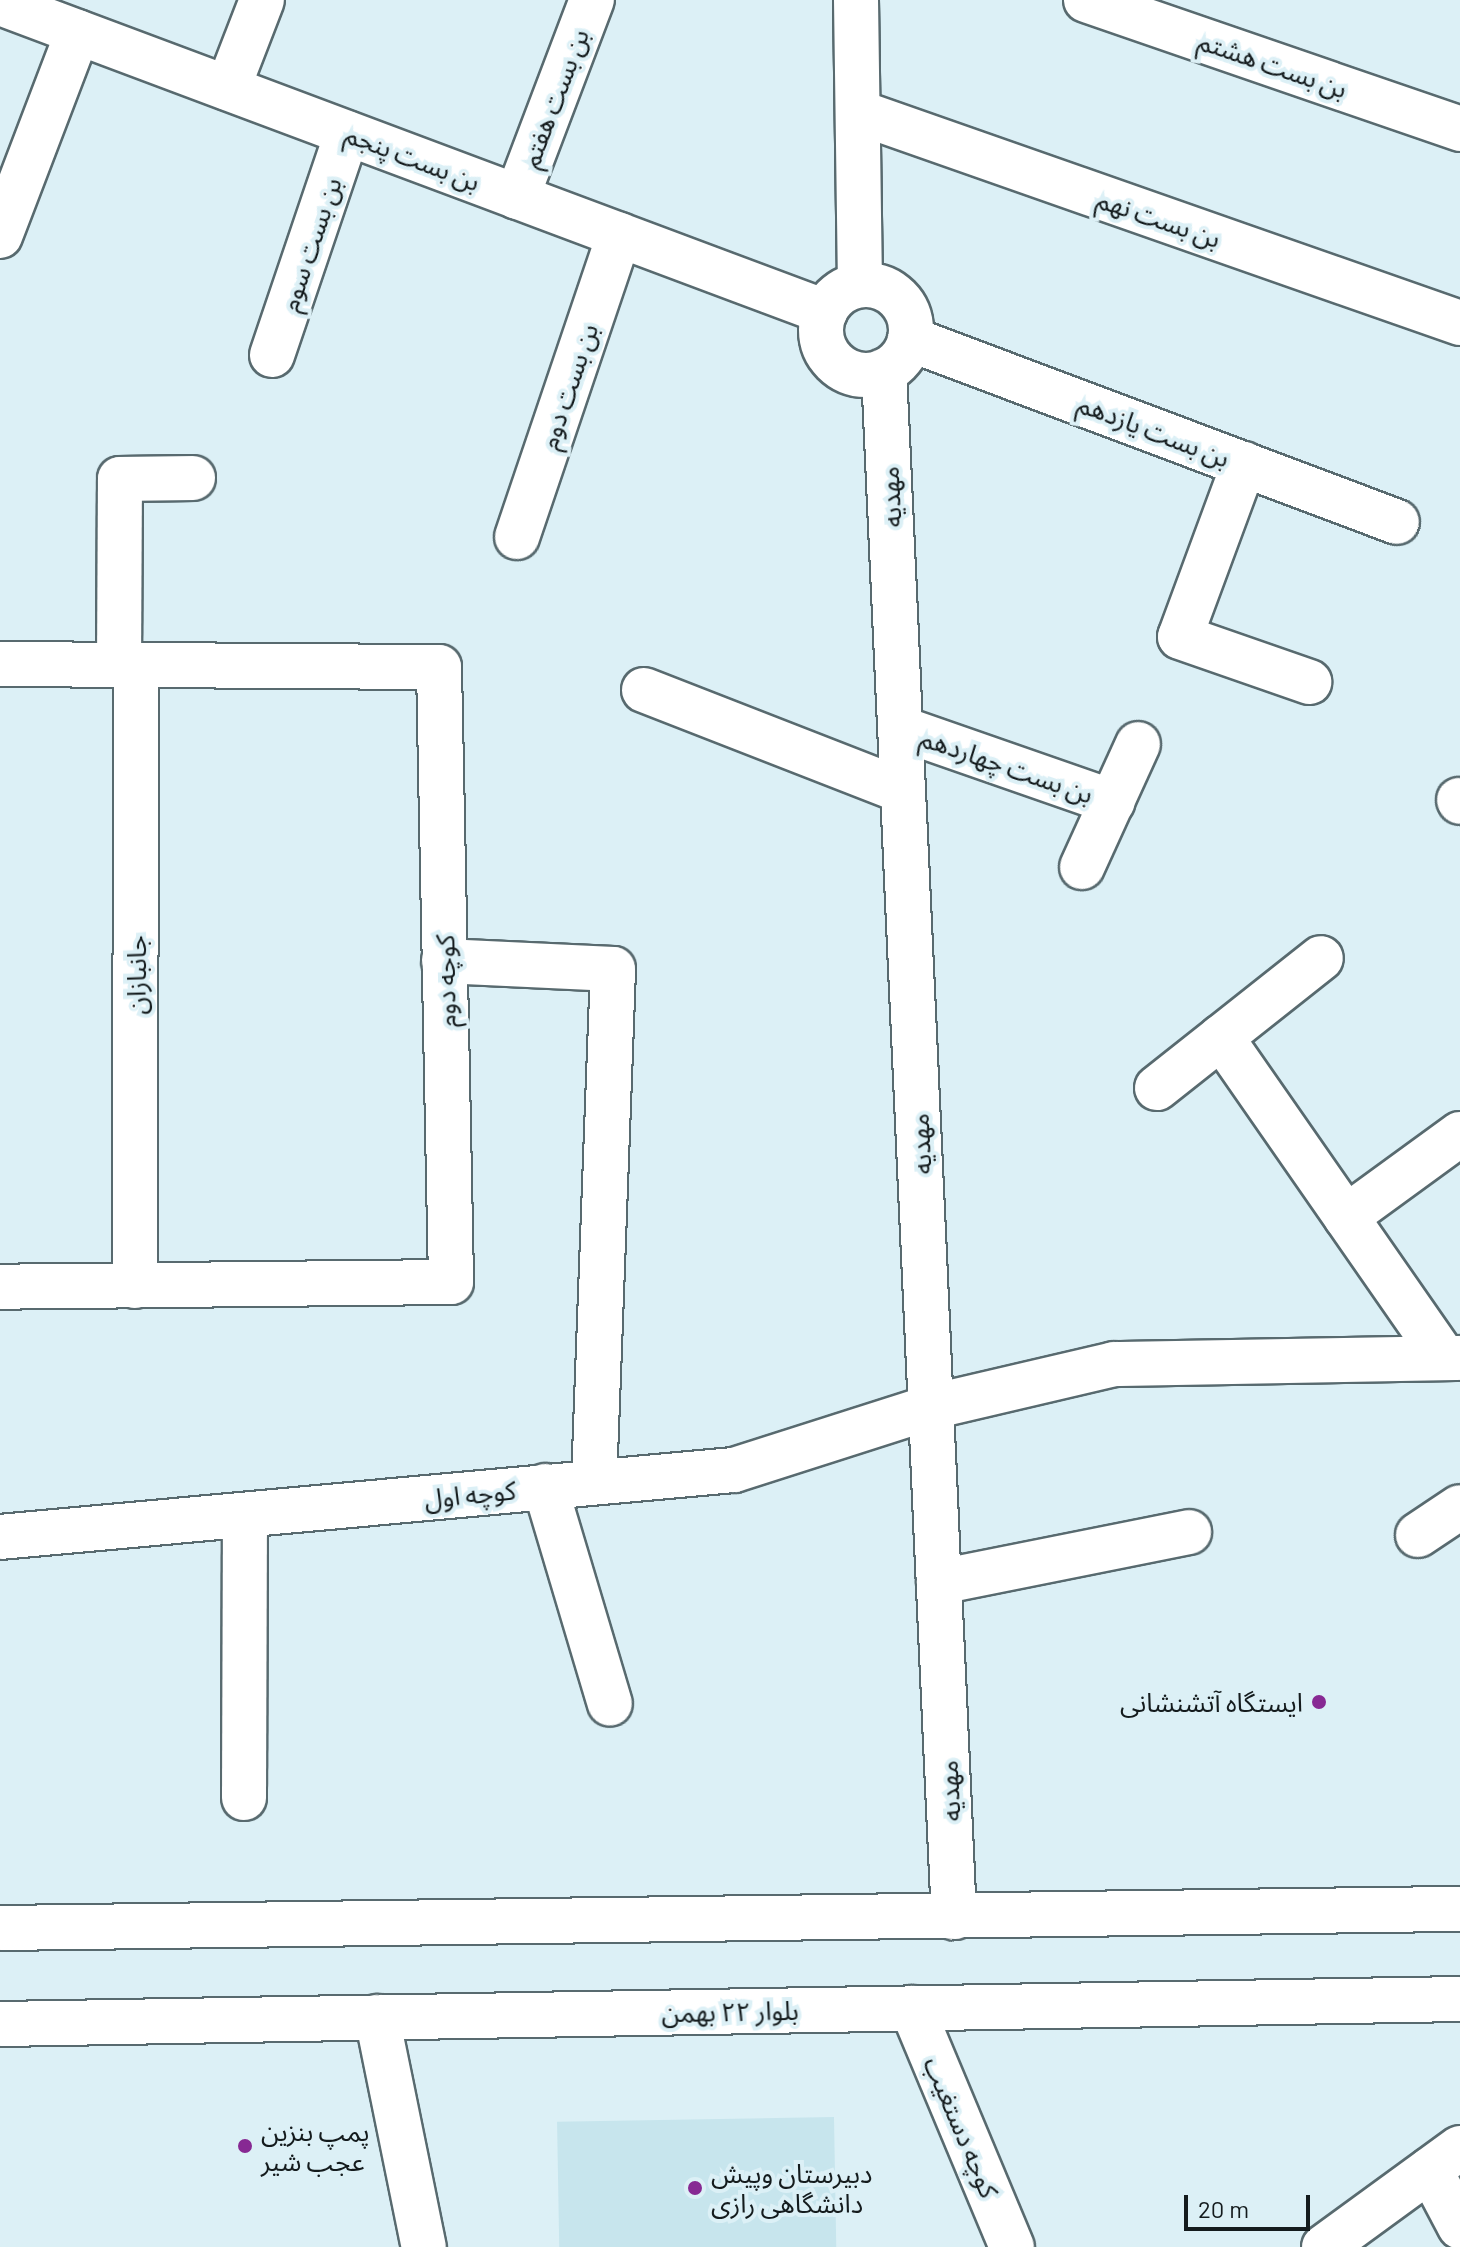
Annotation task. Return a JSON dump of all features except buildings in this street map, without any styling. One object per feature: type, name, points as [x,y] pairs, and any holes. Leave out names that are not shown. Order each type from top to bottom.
[{"type":"street","points":[[228,88],[262,0]]},
{"type":"street","name":"بن بست هفتم","points":[[517,197],[592,0]]},
{"type":"street","points":[[856,0],[860,285]]},
{"type":"street","name":"بن بست هشتم","points":[[1086,0],[1460,129]]},
{"type":"street","name":"بن بست پنجم","points":[[0,3],[825,312]]},
{"type":"street","points":[[0,236],[78,32]]},
{"type":"street","name":"بن بست نهم","points":[[858,112],[1460,323]]},
{"type":"street","name":"بن بست سوم","points":[[272,355],[347,133]]},
{"type":"street","name":"بن بست دوم","points":[[517,537],[619,235]]},
{"type":"street","points":[[860,285],[899,298],[897,355],[853,373],[829,356],[825,312],[860,285]]},
{"type":"street","name":"بن بست یازدهم","points":[[897,355],[1244,464],[1397,522]]},
{"type":"street","name":"مهدیه","points":[[897,355],[900,728],[954,1917]]},
{"type":"street","points":[[1244,464],[1180,637],[1309,682]]},
{"type":"street","name":"جانبازان","points":[[135,1286],[128,665],[120,479],[193,478]]},
{"type":"street","name":"کوچه دوم","points":[[0,664],[439,667],[451,1282],[0,1287]]},
{"type":"street","points":[[644,690],[903,791]]},
{"type":"street","name":"بن بست چهاردهم","points":[[900,728],[1113,802]]},
{"type":"street","points":[[1082,867],[1138,744]]},
{"type":"street","points":[[1157,1088],[1321,958]]},
{"type":"street","points":[[444,961],[613,969],[594,1482]]},
{"type":"street","points":[[1221,1037],[1346,1217],[1451,1357]]},
{"type":"street","points":[[1346,1217],[1460,1134]]},
{"type":"street","name":"کوچه اول","points":[[0,1537],[245,1518],[545,1486],[734,1470],[931,1407],[1114,1364],[1451,1357]]},
{"type":"street","points":[[545,1486],[610,1704]]},
{"type":"street","points":[[1418,1535],[1460,1507]]},
{"type":"street","points":[[244,1798],[245,1518]]},
{"type":"street","points":[[939,1582],[1189,1532]]},
{"type":"street","points":[[0,1928],[1460,1909]]},
{"type":"street","name":"بلوار ۲۲ بهمن","points":[[0,2024],[1460,1999]]},
{"type":"street","name":"کوچه دستغیب","points":[[912,2008],[1012,2247]]},
{"type":"street","points":[[377,2017],[424,2247]]},
{"type":"street","points":[[1324,2247],[1445,2159],[1460,2227]]},
{"type":"shaded area","name":"دبیرستان وپیش دانشگاهی رازی","points":[[834,2117],[836,2247],[559,2247],[557,2122]]},
{"type":"place","name":"ایستگاه آتشنشانی","points":[[1319,1702]]},
{"type":"place","name":"پمپ بنزین عجب شیر","points":[[245,2146]]},
{"type":"place","name":"دبیرستان وپیش دانشگاهی رازی","points":[[695,2188]]}]
